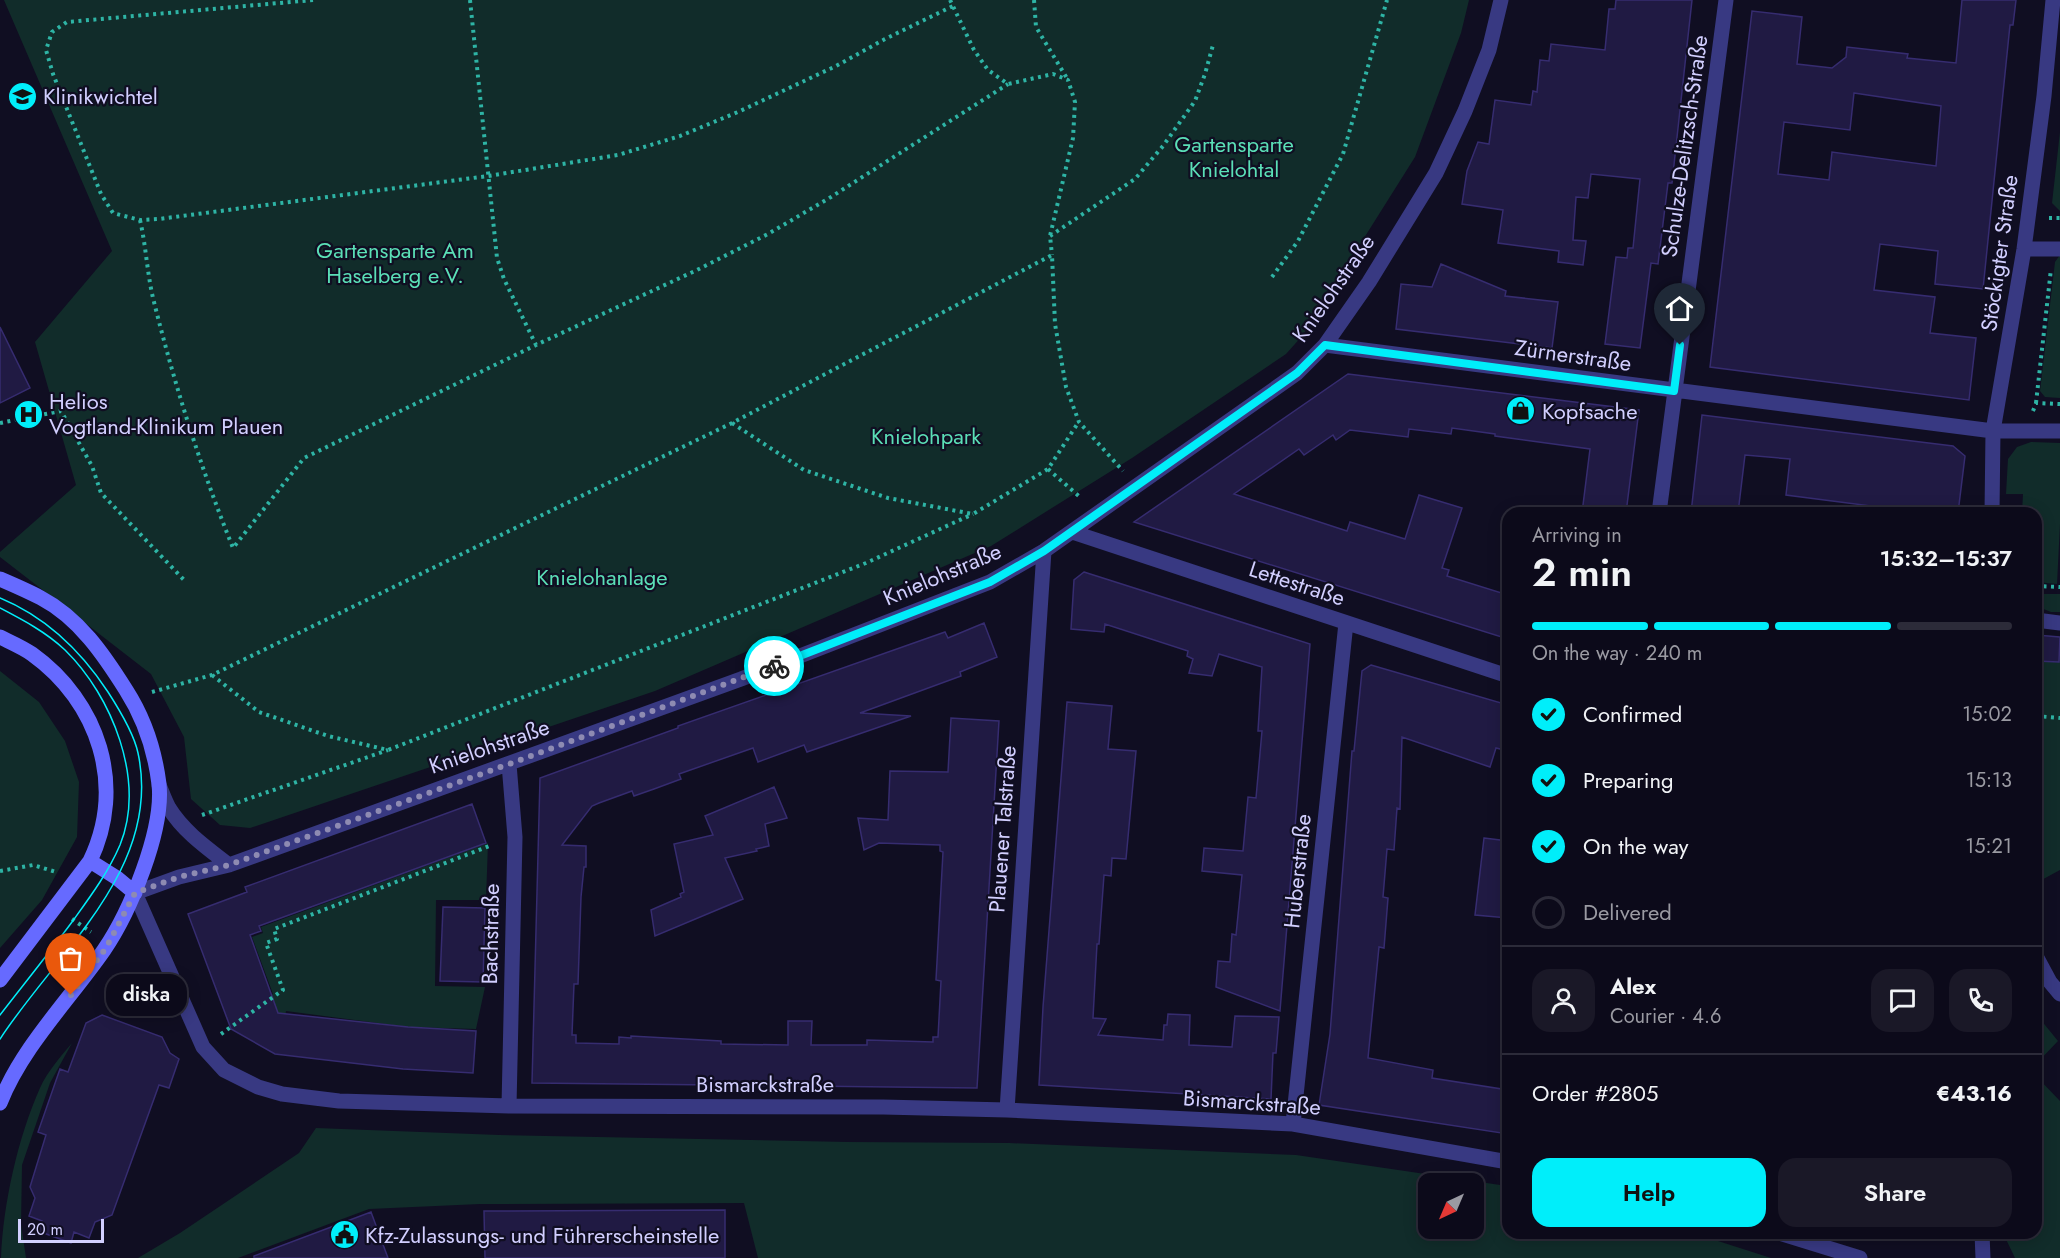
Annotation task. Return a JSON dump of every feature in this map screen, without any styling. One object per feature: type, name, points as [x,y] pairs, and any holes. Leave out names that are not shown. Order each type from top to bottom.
[{"type":"street","name":"Knielohstraße","points":[[135,893],[179,877],[229,865],[741,679],[990,582],[1044,551],[1297,373],[1325,345],[1369,282],[1436,173],[1465,111],[1489,50],[1501,0]]},
{"type":"street","name":"Schulze-Delitzsch-Straße","points":[[1660,507],[1726,0]]},
{"type":"street","name":"Stöckigter Straße","points":[[1992,507],[1993,431],[2024,249],[2044,96],[2053,0]]},
{"type":"street","points":[[2024,249],[2057,249]]},
{"type":"street","name":"Zürnerstraße","points":[[1325,345],[1993,431],[2060,431]]},
{"type":"street","name":"Lettestraße","points":[[1072,532],[1502,674]]},
{"type":"street","name":"Plauener Talstraße","points":[[1007,1110],[1044,551]]},
{"type":"street","points":[[0,579],[43,598],[74,622],[104,655],[131,697],[144,726],[159,785],[169,808],[185,828],[207,849],[229,865]]},
{"type":"street","points":[[2042,621],[2060,623]]},
{"type":"street","name":"Huberstraße","points":[[1293,1124],[1346,623]]},
{"type":"street","points":[[0,637],[32,654],[67,686],[92,723],[103,756],[106,791],[105,817],[99,842],[90,861],[0,980]]},
{"type":"street","name":"Bachstraße","points":[[509,764],[515,837],[509,1106]]},
{"type":"street","points":[[0,1103],[7,1085],[106,948],[135,893],[154,831],[159,785]]},
{"type":"street","points":[[90,861],[135,893]]},
{"type":"street","name":"Bismarckstraße","points":[[135,893],[203,1047],[213,1060],[238,1078],[258,1088],[282,1094],[368,1103],[509,1106],[883,1107],[1007,1110],[1293,1124],[1502,1161]]},
{"type":"street","points":[[2042,967],[2060,994]]},
{"type":"street","points":[[1798,1239],[1860,1258]]},
{"type":"street","points":[[1982,1239],[1983,1258]]},
{"type":"path","points":[[313,0],[67,22],[52,32],[46,50],[53,74],[101,194],[113,213],[140,220],[488,176],[618,155],[680,136],[781,93],[953,6]]},
{"type":"path","points":[[470,0],[497,258],[504,279],[536,345]]},
{"type":"path","points":[[950,0],[974,50],[988,70],[1008,84]]},
{"type":"path","points":[[1034,0],[1036,27],[1068,80],[1075,102],[1073,138],[1050,236],[1055,324],[1066,387],[1078,423],[1137,486]]},
{"type":"path","points":[[1272,277],[1298,241],[1343,154],[1387,0]]},
{"type":"path","points":[[1050,236],[1135,178],[1163,146],[1195,100],[1213,45]]},
{"type":"path","points":[[140,220],[152,295],[180,403],[209,488],[233,548],[304,458],[768,234],[831,197],[1008,84],[1053,74],[1068,80]]},
{"type":"path","points":[[2036,403],[2057,249]]},
{"type":"path","points":[[131,697],[212,675],[732,423],[1052,255]]},
{"type":"path","points":[[0,423],[61,411],[92,466],[101,493],[185,581]]},
{"type":"path","points":[[732,423],[804,470],[888,498],[973,514]]},
{"type":"path","points":[[185,828],[195,817],[388,750],[866,563],[973,514],[1048,469],[1078,423]]},
{"type":"path","points":[[1048,469],[1099,514]]},
{"type":"path","points":[[2042,586],[2060,587]]},
{"type":"path","points":[[212,675],[259,711],[328,736],[388,750]]},
{"type":"path","points":[[2042,716],[2060,718]]},
{"type":"path","points":[[203,1047],[283,990],[266,943],[277,939],[274,929],[515,837]]},
{"type":"path","points":[[0,871],[33,865],[60,873]]},
{"type":"path","points":[[64,914],[91,931],[106,948]]},
{"type":"green space","points":[[4,0],[1469,0],[1461,33],[1415,157],[1303,335],[1286,354],[1132,458],[991,546],[655,691],[250,828],[220,825],[191,799],[184,737],[151,674],[0,557],[0,552],[76,485],[35,342],[112,251]]},
{"type":"green space","points":[[2060,132],[2060,211],[2052,203]]},
{"type":"green space","points":[[2060,255],[2060,398],[2045,397],[2040,391],[2055,262]]},
{"type":"green space","points":[[2031,442],[2060,443],[2057,584],[2042,583],[2042,507],[2022,507],[2023,494],[2006,494],[2008,459],[2017,447]]},
{"type":"green space","points":[[2042,594],[2060,594],[2060,612],[2042,608]]},
{"type":"green space","points":[[2042,635],[2060,637],[2060,870],[2042,880]]},
{"type":"green space","points":[[0,671],[39,702],[65,741],[79,782],[77,837],[42,900],[0,948]]},
{"type":"green space","points":[[488,843],[486,900],[436,900],[435,986],[485,987],[476,1029],[408,1027],[286,1011],[283,1032],[255,1016],[238,1034],[225,1012],[273,994],[252,937],[263,933],[261,927]]},
{"type":"green space","points":[[2042,1021],[2058,1041],[2042,1058]]},
{"type":"green space","points":[[72,1043],[50,1083],[22,1165],[21,1224],[26,1258],[1,1258],[8,1193],[25,1128],[43,1082],[54,1064]]},
{"type":"green space","points":[[2042,1082],[2060,1101],[2060,1258],[2015,1258],[2006,1239],[2042,1239]]},
{"type":"green space","points":[[316,1128],[499,1135],[1009,1143],[1296,1155],[1419,1173],[1418,1239],[1484,1239],[1484,1183],[1502,1185],[1502,1239],[1712,1239],[1771,1258],[758,1258],[744,1203],[480,1204],[369,1209],[238,1258],[138,1258],[180,1233],[299,1153]]},
{"type":"building","points":[[1616,0],[1692,0],[1672,183],[1668,183],[1658,264],[1651,263],[1640,348],[1605,344],[1616,257],[1627,258],[1628,248],[1633,248],[1640,179],[1591,174],[1588,198],[1576,197],[1573,240],[1586,241],[1583,265],[1558,262],[1559,251],[1498,243],[1503,210],[1462,204],[1467,171],[1478,142],[1489,144],[1495,100],[1531,105],[1533,91],[1537,92],[1540,60],[1549,61],[1551,44],[1605,50],[1609,9],[1615,9]]},
{"type":"building","points":[[1962,0],[2016,0],[2013,25],[2010,25],[1983,289],[1935,284],[1938,251],[1880,244],[1874,290],[1935,297],[1930,333],[1976,338],[1969,400],[1710,367],[1752,11],[1802,17],[1797,64],[1832,68],[1846,57],[1847,47],[1908,54],[1907,58],[1956,63]],"holes":[[[1854,93],[1941,106],[1936,166],[1832,152],[1829,180],[1778,174],[1784,122],[1850,130]]]},
{"type":"building","points":[[1441,264],[1506,291],[1505,296],[1558,302],[1552,348],[1396,329],[1401,284],[1432,287]]},
{"type":"building","points":[[0,327],[30,388],[0,403]]},
{"type":"building","points":[[1348,374],[1639,410],[1627,507],[1583,507],[1590,449],[1452,428],[1451,434],[1409,429],[1408,437],[1350,430],[1336,440],[1333,435],[1304,455],[1299,449],[1234,494],[1347,531],[1350,522],[1405,539],[1419,495],[1462,508],[1442,568],[1449,570],[1447,576],[1502,593],[1502,637],[1134,522]]},
{"type":"building","points":[[1702,415],[1953,446],[1965,456],[1959,507],[1879,507],[1786,495],[1790,459],[1745,455],[1739,507],[1692,507]]},
{"type":"building","points":[[1084,572],[1310,644],[1280,1011],[1216,987],[1218,961],[1230,962],[1232,934],[1236,935],[1242,875],[1202,871],[1204,848],[1243,851],[1248,797],[1256,798],[1262,731],[1258,731],[1262,667],[1219,654],[1212,676],[1189,673],[1193,659],[1187,656],[1188,651],[1105,624],[1104,632],[1071,629],[1074,580]]},
{"type":"building","points":[[984,623],[997,657],[960,672],[961,676],[860,713],[911,716],[807,752],[804,745],[758,762],[753,748],[679,774],[681,779],[654,789],[634,796],[632,791],[599,803],[592,806],[562,845],[586,846],[586,867],[584,867],[581,897],[578,984],[574,984],[572,1035],[576,1035],[576,1043],[619,1044],[619,1037],[631,1038],[631,1036],[721,1041],[721,1044],[788,1045],[788,1021],[812,1021],[811,1045],[867,1045],[867,1040],[933,1042],[933,1037],[938,1037],[941,981],[936,980],[943,852],[940,851],[940,845],[879,843],[864,850],[858,818],[888,820],[890,771],[948,772],[951,718],[999,721],[977,1088],[532,1083],[540,778],[678,728],[678,726],[945,632],[948,638]]},
{"type":"building","points":[[2042,636],[2060,637],[2059,662],[2042,661]]},
{"type":"building","points":[[1371,665],[1502,703],[1502,750],[1496,748],[1490,767],[1402,737],[1400,809],[1397,808],[1394,850],[1387,849],[1383,897],[1388,898],[1384,948],[1379,947],[1368,1058],[1433,1070],[1432,1078],[1502,1089],[1502,1133],[1319,1105],[1330,1034],[1352,751],[1354,751],[1362,671]]},
{"type":"building","points":[[1067,702],[1112,706],[1108,749],[1136,751],[1126,859],[1112,858],[1111,876],[1104,875],[1093,1018],[1106,1019],[1098,1035],[1163,1040],[1164,1025],[1167,1025],[1168,1014],[1190,1015],[1189,1045],[1232,1047],[1235,1016],[1279,1017],[1276,1053],[1273,1053],[1271,1099],[1039,1085]]},
{"type":"building","points":[[774,787],[787,818],[765,824],[769,846],[725,858],[743,899],[655,936],[651,910],[681,897],[680,894],[684,892],[674,844],[713,835],[705,816]]},
{"type":"building","points":[[472,804],[486,843],[259,926],[261,931],[250,935],[278,1013],[408,1027],[476,1031],[473,1073],[403,1069],[275,1054],[231,1029],[188,914],[247,892],[245,887]]},
{"type":"building","points":[[1484,838],[1502,840],[1502,917],[1475,915]]},
{"type":"building","points":[[443,907],[485,908],[483,982],[440,981]]},
{"type":"building","points":[[102,1015],[162,1037],[170,1053],[179,1059],[169,1088],[159,1085],[112,1215],[95,1222],[89,1238],[74,1232],[71,1243],[38,1231],[42,1221],[29,1216],[35,1198],[30,1187],[46,1135],[38,1132],[60,1069],[68,1072],[86,1023]]},
{"type":"building","points":[[725,1210],[725,1258],[485,1258],[484,1211]]},
{"type":"building","name":"Kfz-Zulassungs- und Führerscheinstelle","points":[[371,1212],[388,1258],[254,1258],[254,1256]]},
{"type":"tram line","points":[[0,598],[47,625],[74,649],[97,677],[117,706],[133,738],[138,753],[142,795],[135,834],[120,871],[99,907],[75,941],[0,1039]]},
{"type":"tram line","points":[[0,608],[50,638],[65,650],[82,669],[110,715],[120,740],[129,794],[127,820],[120,845],[110,865],[72,922],[0,1015]]},
{"type":"way so far","points":[[71,995],[106,948],[135,893],[179,877],[229,865],[774,666]]},
{"type":"place","name":"Klinikwichtel","points":[[22,96]]},
{"type":"place","name":"Kopfsache","points":[[1521,411]]},
{"type":"place","name":"Helios Vogtland-Klinikum Plauen","points":[[28,414]]},
{"type":"place","name":"diska","points":[[71,995]]},
{"type":"place","name":"Kfz-Zulassungs- und Führerscheinstelle","points":[[344,1235]]},
{"type":"route","points":[[774,666],[990,582],[1044,551],[1297,373],[1325,345],[1674,391],[1680,345]]},
{"type":"park label","name":"Gartensparte Knielohtal","points":[[1234,156]]},
{"type":"park label","name":"Gartensparte Am Haselberg e.V.","points":[[395,262]]},
{"type":"park label","name":"Knielohpark","points":[[926,436]]},
{"type":"park label","name":"Knielohanlage","points":[[602,577]]}]
